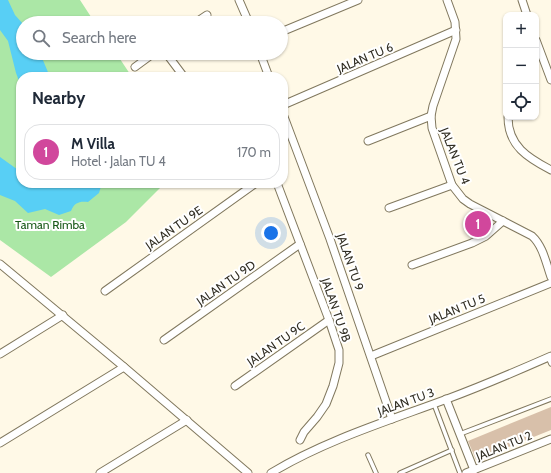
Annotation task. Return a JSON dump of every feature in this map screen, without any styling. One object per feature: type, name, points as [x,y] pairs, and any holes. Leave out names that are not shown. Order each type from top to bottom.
[{"type":"street","points":[[239,0],[246,16]]},
{"type":"street","points":[[288,29],[358,0]]},
{"type":"street","name":"JALAN TU 4","points":[[447,0],[455,22],[456,30],[454,48],[433,106],[431,116],[432,128],[452,185],[463,199],[470,204],[537,240],[551,277]]},
{"type":"street","points":[[522,0],[526,12]]},
{"type":"street","name":"JALAN TU 6","points":[[288,103],[456,30]]},
{"type":"street","points":[[539,48],[551,80]]},
{"type":"street","points":[[135,67],[144,60]]},
{"type":"street","points":[[171,60],[180,72]]},
{"type":"street","points":[[263,60],[267,72]]},
{"type":"street","points":[[368,141],[431,116]]},
{"type":"street","points":[[508,120],[509,131],[521,151],[531,160],[551,170]]},
{"type":"street","name":"JALAN TU 9","points":[[288,127],[330,240],[392,419]]},
{"type":"street","points":[[389,208],[452,185]]},
{"type":"street","name":"JALAN TU 9E","points":[[105,290],[249,188]]},
{"type":"street","name":"JALAN TU 9B","points":[[279,188],[339,350],[339,363],[333,386],[326,404],[300,440]]},
{"type":"street","points":[[412,266],[472,244],[486,236],[504,222]]},
{"type":"street","name":"JALAN TU 9D","points":[[164,340],[300,244]]},
{"type":"street","points":[[0,264],[63,315],[248,473]]},
{"type":"street","name":"JALAN TU 5","points":[[371,356],[551,283]]},
{"type":"street","points":[[0,354],[63,315]]},
{"type":"street","name":"JALAN TU 9C","points":[[235,386],[329,320]]},
{"type":"street","name":"JALAN TU 3","points":[[271,473],[340,439],[434,403],[446,400],[550,359]]},
{"type":"street","points":[[0,443],[124,367]]},
{"type":"street","points":[[446,400],[474,470]]},
{"type":"street","points":[[100,473],[186,420]]},
{"type":"street","name":"JALAN TU 2","points":[[466,473],[551,439]]},
{"type":"lane","points":[[460,434],[551,400]]},
{"type":"lane","points":[[434,403],[460,473]]},
{"type":"lane","points":[[400,473],[452,450]]},
{"type":"lane","points":[[368,454],[376,473]]},
{"type":"green space","name":"Taman Rimba","points":[[0,0],[80,0],[90,16],[16,16],[16,60],[121,60],[129,72],[16,72],[16,188],[160,188],[126,222],[51,277],[0,240]]},
{"type":"water","points":[[0,0],[8,0],[16,16],[16,60],[43,60],[48,72],[16,73],[8,41],[0,30]]},
{"type":"water","points":[[0,157],[16,168],[16,188],[100,188],[99,193],[88,202],[77,203],[71,211],[59,215],[45,209],[28,213],[15,201],[0,195]]},
{"type":"building","points":[[551,407],[551,430],[476,460],[468,441]]},
{"type":"place","name":"M Villa","points":[[478,224]]}]
